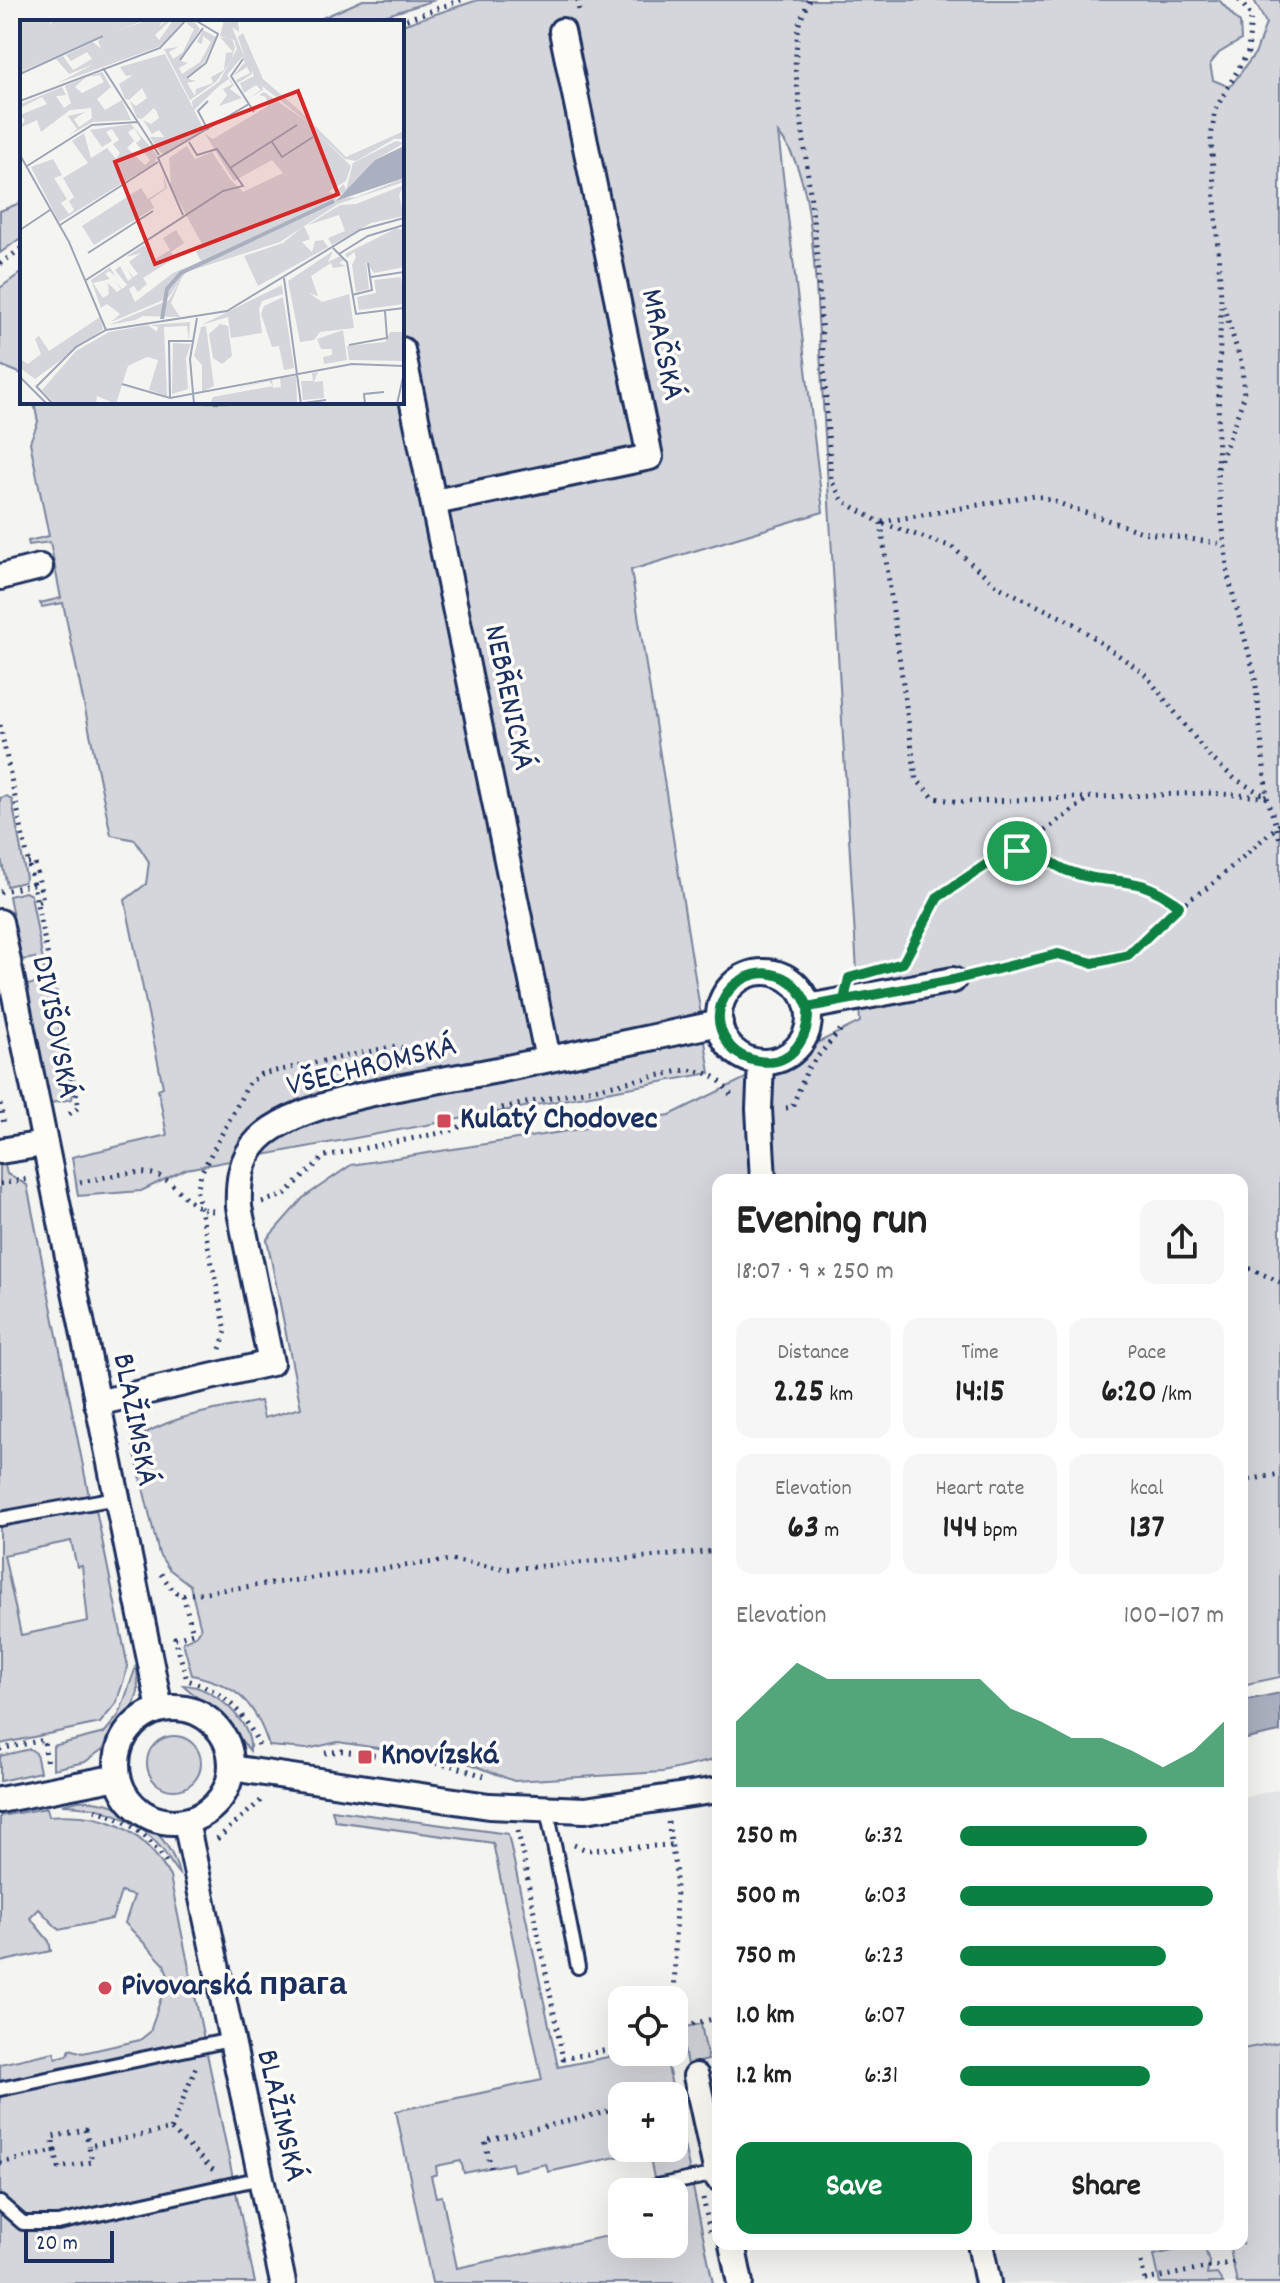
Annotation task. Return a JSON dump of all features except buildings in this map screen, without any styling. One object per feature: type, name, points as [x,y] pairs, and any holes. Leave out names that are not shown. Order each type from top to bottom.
[{"type":"street","name":"MRAČSKÁ","points":[[435,502],[650,457],[562,31]]},
{"type":"street","name":"NEBŘENICKÁ","points":[[404,359],[548,1059]]},
{"type":"street","points":[[0,577],[40,567]]},
{"type":"street","name":"DIVIŠOVSKÁ","points":[[0,922],[54,1137]]},
{"type":"street","points":[[763,972],[787,978],[804,995],[808,1007],[807,1030],[795,1051],[773,1061],[761,1062],[739,1055],[730,1046],[720,1023],[724,998],[740,979],[751,974],[763,972]]},
{"type":"street","points":[[808,1007],[953,980]]},
{"type":"street","name":"VŠECHROMSKÁ","points":[[97,1403],[271,1363],[239,1207],[238,1185],[245,1158],[260,1139],[285,1122],[386,1092],[720,1023]]},
{"type":"street","points":[[761,1062],[759,1109],[763,1174]]},
{"type":"street","points":[[0,1151],[54,1137]]},
{"type":"street","name":"BLAŽIMSKÁ","points":[[54,1137],[97,1403],[160,1709]]},
{"type":"street","points":[[160,1709],[187,1709],[211,1721],[227,1742],[231,1768],[221,1798],[210,1810],[186,1822],[163,1822],[148,1816],[129,1800],[118,1777],[121,1743],[131,1728],[160,1709]]},
{"type":"street","points":[[231,1768],[371,1791],[489,1806],[547,1809],[585,1810],[712,1791]]},
{"type":"street","points":[[0,1800],[118,1777]]},
{"type":"street","name":"BLAŽIMSKÁ","points":[[186,1822],[283,2283]]},
{"type":"street","points":[[696,2076],[712,2149]]},
{"type":"street","points":[[733,2250],[740,2283]]},
{"type":"street","points":[[981,2250],[988,2283]]},
{"type":"lane","points":[[0,1519],[116,1498]]},
{"type":"lane","points":[[547,1809],[578,1967]]},
{"type":"lane","points":[[0,2089],[230,2040]]},
{"type":"lane","points":[[688,2181],[712,2177]]},
{"type":"lane","points":[[0,2203],[23,2223],[58,2223],[261,2178]]},
{"type":"path","points":[[404,20],[461,0]]},
{"type":"path","points":[[809,0],[798,26],[795,66],[817,259],[831,480],[843,501],[881,523],[952,547],[999,587],[1073,623],[1145,674],[1209,756],[1235,779],[1267,797]]},
{"type":"path","points":[[1239,0],[1251,15],[1248,52],[1215,110],[1211,138],[1221,297],[1217,472],[1228,576],[1255,676],[1267,797],[1280,839]]},
{"type":"path","points":[[0,264],[20,249]]},
{"type":"path","points":[[1217,472],[1244,397],[1242,365],[1221,297]]},
{"type":"path","points":[[881,523],[1035,495],[1142,532],[1224,544]]},
{"type":"path","points":[[881,523],[916,779],[934,798],[960,802],[1208,793],[1267,797]]},
{"type":"path","points":[[0,725],[28,863],[38,882],[37,902],[79,1107],[62,1120],[54,1137]]},
{"type":"path","points":[[890,967],[903,963],[938,897],[992,861],[1017,851],[1089,799]]},
{"type":"path","points":[[953,980],[1058,954],[1093,963],[1128,955],[1179,906],[1210,886],[1278,826]]},
{"type":"path","points":[[1017,851],[1044,854],[1066,871],[1142,883],[1179,906]]},
{"type":"path","points":[[0,892],[38,882]]},
{"type":"path","points":[[74,1183],[152,1174],[170,1183],[182,1198],[201,1209],[239,1207],[284,1195],[325,1156],[450,1131],[502,1108],[685,1070],[705,1071],[722,1081],[732,1098],[734,1111],[792,1107],[808,1068],[840,1028],[850,1023]]},
{"type":"path","points":[[0,1104],[4,1124]]},
{"type":"path","points":[[1248,1268],[1280,1282]]},
{"type":"path","points":[[1248,1480],[1280,1474]]},
{"type":"path","points":[[157,1564],[174,1592],[183,1595],[450,1560],[507,1569],[712,1552]]},
{"type":"path","points":[[183,1595],[193,1633],[175,1638],[187,1680],[206,1686],[231,1702],[251,1724],[258,1743],[267,1753]]},
{"type":"path","points":[[0,1749],[44,1740],[47,1770]]},
{"type":"path","points":[[315,1754],[342,1751],[454,1766],[500,1781]]},
{"type":"path","points":[[218,1852],[216,1841],[264,1798],[275,1799]]},
{"type":"path","points":[[664,1800],[676,1874],[675,1986]]},
{"type":"path","points":[[86,1808],[121,1819],[138,1830],[172,1871]]},
{"type":"path","points":[[518,1830],[563,2059],[608,2050]]},
{"type":"path","points":[[565,1841],[587,1850],[671,1845]]},
{"type":"path","points":[[688,2026],[712,2020]]},
{"type":"path","points":[[171,2129],[205,2045]]},
{"type":"path","points":[[491,2168],[485,2141],[608,2111]]},
{"type":"path","points":[[89,2146],[171,2129]]},
{"type":"path","points":[[171,2129],[228,2185]]},
{"type":"path","points":[[85,2130],[89,2146],[92,2162],[59,2168],[52,2137],[85,2130]]},
{"type":"path","points":[[0,2163],[55,2151]]},
{"type":"path","points":[[1141,2262],[1145,2281],[1235,2262]]},
{"type":"shaded area","points":[[363,0],[435,0],[371,20],[318,20]]},
{"type":"shaded area","points":[[478,0],[1219,0],[1240,23],[1241,40],[1219,53],[1210,64],[1213,80],[1230,87],[1256,52],[1266,23],[1254,0],[1280,0],[1280,1677],[1248,1684],[1248,1174],[712,1174],[712,1760],[663,1772],[514,1781],[463,1761],[338,1742],[307,1749],[269,1746],[257,1718],[242,1698],[221,1684],[192,1675],[183,1642],[197,1635],[201,1629],[190,1585],[169,1569],[159,1554],[132,1442],[161,1425],[227,1407],[260,1401],[264,1418],[301,1408],[267,1239],[303,1198],[351,1165],[670,1115],[860,1022],[813,246],[803,185],[789,149],[778,133],[823,512],[631,570],[710,1073],[186,1169],[141,1191],[78,1196],[72,1157],[167,1135],[158,1089],[163,1087],[125,900],[146,884],[149,862],[135,840],[111,835],[63,603],[42,607],[40,603],[61,598],[50,542],[29,545],[28,541],[49,536],[30,442],[38,422],[34,404],[404,404],[404,24]]},
{"type":"shaded area","points":[[20,203],[20,238],[0,253],[0,211]]},
{"type":"shaded area","points":[[20,273],[20,373],[0,365],[0,288]]},
{"type":"shaded area","points":[[7,796],[12,800],[26,878],[24,882],[7,886],[0,854],[0,798]]},
{"type":"shaded area","points":[[25,892],[31,895],[45,973],[39,974],[35,958],[21,960],[9,896]]},
{"type":"shaded area","points":[[45,982],[50,985],[73,1093],[72,1099],[51,1103],[26,985]]},
{"type":"shaded area","points":[[5,1165],[7,1174],[27,1185],[89,1496],[0,1514],[0,1166]]},
{"type":"shaded area","points":[[96,1510],[128,1667],[116,1704],[100,1723],[0,1744],[0,1526]],"holes":[[[71,1541],[77,1567],[82,1566],[88,1621],[21,1635],[4,1555]]]},
{"type":"shaded area","points":[[137,1664],[138,1692],[134,1705],[104,1748],[85,1762],[53,1769],[53,1746],[104,1733],[119,1715]]},
{"type":"shaded area","points":[[183,1685],[206,1691],[228,1707],[245,1728],[250,1751],[229,1725]]},
{"type":"shaded area","points":[[174,1736],[193,1744],[201,1763],[193,1782],[174,1790],[155,1782],[147,1763],[155,1744]]},
{"type":"shaded area","points":[[30,1749],[36,1753],[40,1772],[0,1781],[0,1756]]},
{"type":"shaded area","points":[[1280,1789],[1280,2283],[976,2283],[969,2250],[1248,2250],[1248,1797]]},
{"type":"shaded area","points":[[78,1801],[111,1805],[142,1820],[165,1844],[179,1874],[152,1838],[129,1821],[104,1810],[62,1805]]},
{"type":"shaded area","points":[[47,1808],[49,1816],[87,1817],[120,1826],[147,1846],[170,1877],[255,2283],[0,2283],[0,2064],[54,2052],[56,2058],[68,2055],[70,2049],[83,2053],[140,2040],[150,2032],[168,1976],[164,1964],[125,1923],[134,1896],[121,1892],[112,1919],[59,1930],[39,1909],[30,1918],[49,1941],[51,1951],[0,1962],[0,1816]]},
{"type":"shaded area","points":[[332,1810],[508,1834],[558,2067],[608,2057],[608,2066],[668,2066],[671,2082],[608,2082],[608,2159],[548,2172],[546,2164],[514,2171],[512,2163],[464,2173],[461,2161],[436,2166],[437,2174],[431,2176],[436,2197],[442,2196],[457,2268],[608,2236],[608,2258],[688,2258],[688,2178],[654,2178],[651,2162],[688,2162],[713,2283],[432,2283],[396,2111],[542,2080],[493,1843],[335,1821]]},
{"type":"shaded area","points":[[701,2024],[708,2060],[688,2065],[688,2026]]},
{"type":"shaded area","points":[[1280,2042],[1280,2283],[1237,2283],[1230,2250],[1248,2250],[1248,2048]]},
{"type":"shaded area","points":[[1177,2250],[1206,2250],[1209,2262],[1207,2275],[1217,2274],[1223,2283],[1160,2283],[1154,2255]]},
{"type":"water","points":[[1280,1693],[1280,1732],[1248,1739],[1248,1700]]},
{"type":"place","name":"Kulatý Chodovec","points":[[444,1121]]},
{"type":"place","name":"Knovízská","points":[[365,1757]]},
{"type":"place","name":"Pivovarská прага","points":[[105,1988]]},
{"type":"route","points":[[1017,851],[992,861],[938,897],[903,963],[849,978],[844,1000],[808,1007],[804,995],[787,978],[763,972],[740,979],[731,987],[720,1010],[723,1035],[730,1046],[750,1060],[773,1061],[795,1051],[802,1042],[809,1019],[808,1007],[953,980],[1058,954],[1093,963],[1128,955],[1179,906],[1161,891],[1142,883],[1066,871],[1044,854],[1017,851]]}]
